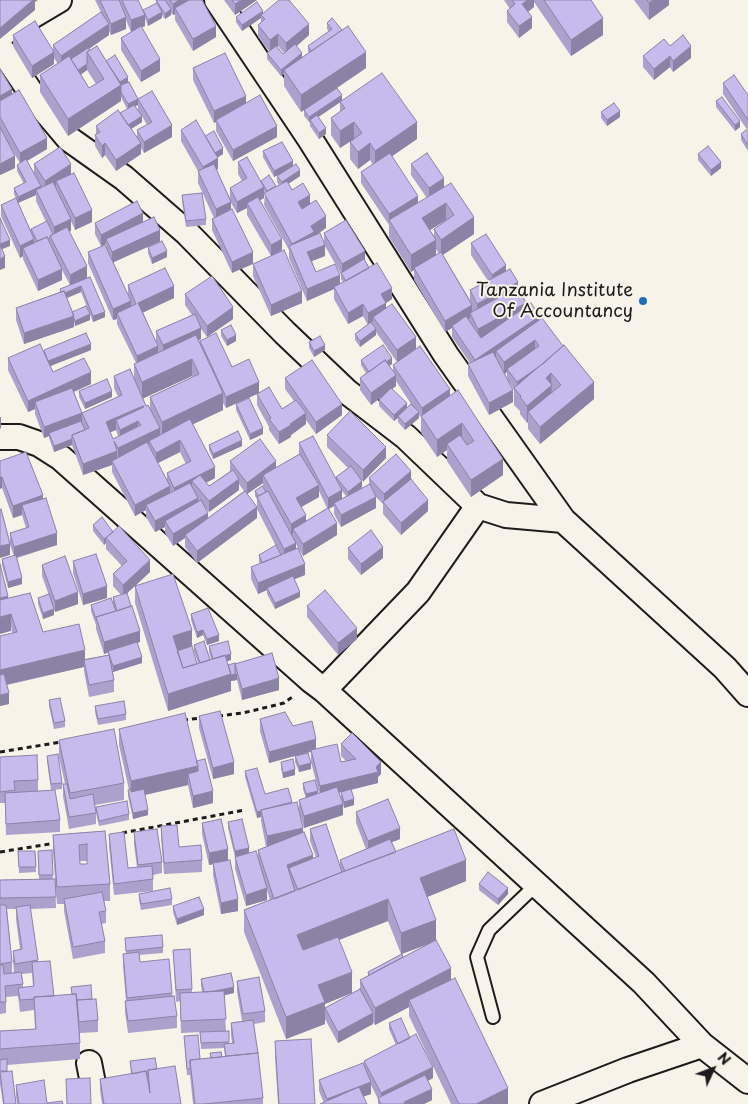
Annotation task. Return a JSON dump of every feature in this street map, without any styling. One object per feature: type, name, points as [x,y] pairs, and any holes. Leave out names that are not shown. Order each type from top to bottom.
[{"type":"street","points":[[0,35],[59,0]]},
{"type":"street","points":[[218,0],[310,139],[446,355],[563,520],[725,668],[748,694]]},
{"type":"street","points":[[0,46],[36,100],[68,139],[124,178],[187,233],[285,333],[339,384],[406,437],[478,506],[506,515],[563,520]]},
{"type":"street","points":[[0,437],[19,437],[39,444],[62,458],[318,686],[644,983],[702,1046],[748,1081]]},
{"type":"street","points":[[318,686],[418,592],[478,506]]},
{"type":"street","points":[[542,1104],[628,1070],[702,1046]]},
{"type":"street","points":[[89,1063],[97,1104]]},
{"type":"lane","points":[[493,1017],[477,957],[489,930],[536,884]]},
{"type":"path","points":[[215,716],[243,713],[284,703],[318,686]]},
{"type":"path","points":[[178,721],[205,717]]},
{"type":"path","points":[[0,752],[63,742]]},
{"type":"path","points":[[116,834],[245,810]]},
{"type":"path","points":[[0,852],[59,843]]},
{"type":"building","points":[[0,0],[33,0],[0,28]]},
{"type":"building","points":[[100,0],[119,0],[126,17],[111,24]]},
{"type":"building","points":[[122,0],[138,0],[145,15],[131,20]]},
{"type":"building","points":[[156,0],[165,0],[171,9],[165,14]]},
{"type":"building","points":[[170,0],[179,0],[173,4]]},
{"type":"building","points":[[189,0],[202,0],[216,26],[193,39],[175,8]]},
{"type":"building","points":[[232,0],[241,0],[235,4]]},
{"type":"building","points":[[279,0],[289,0],[309,24],[286,43],[278,34],[270,40],[258,25],[265,19],[261,15]]},
{"type":"building","points":[[512,0],[528,0],[522,4],[532,17],[519,26],[507,11],[515,4]]},
{"type":"building","points":[[544,0],[591,0],[603,18],[571,40]]},
{"type":"building","points":[[257,2],[263,11],[242,25],[236,17]]},
{"type":"building","points":[[157,3],[162,12],[148,20],[143,10]]},
{"type":"building","points":[[101,12],[109,24],[61,56],[53,45]]},
{"type":"building","points":[[332,18],[342,30],[311,51],[308,46],[332,29],[327,23]]},
{"type":"building","points":[[35,21],[54,52],[32,66],[13,35]]},
{"type":"building","points":[[141,26],[160,59],[141,71],[121,38]]},
{"type":"building","points":[[348,26],[366,52],[301,95],[284,70]]},
{"type":"building","points":[[683,35],[691,46],[673,61],[670,56],[654,69],[643,56],[664,39],[670,46]]},
{"type":"building","points":[[295,44],[302,53],[281,70],[267,53],[276,46],[283,54]]},
{"type":"building","points":[[97,46],[121,85],[68,119],[40,75],[69,56],[89,88],[104,79],[87,52]]},
{"type":"building","points":[[88,48],[90,50],[87,52],[87,64],[78,70],[71,59]]},
{"type":"building","points":[[225,53],[246,96],[214,111],[193,68]]},
{"type":"building","points":[[115,55],[128,77],[120,82],[106,61]]},
{"type":"building","points":[[0,69],[12,89],[0,96]]},
{"type":"building","points":[[382,73],[417,122],[375,151],[370,143],[358,152],[350,142],[362,133],[354,122],[340,131],[331,118],[345,108],[340,102]]},
{"type":"building","points":[[734,75],[748,95],[748,120],[723,83]]},
{"type":"building","points":[[129,82],[138,99],[128,104],[121,92],[121,85]]},
{"type":"building","points":[[337,88],[342,95],[309,117],[304,110]]},
{"type":"building","points":[[19,90],[47,138],[20,153],[0,117],[0,101]]},
{"type":"building","points":[[152,91],[172,125],[144,142],[137,130],[152,122],[138,99]]},
{"type":"building","points":[[260,95],[277,126],[233,150],[216,120]]},
{"type":"building","points":[[722,97],[740,121],[735,125],[716,101]]},
{"type":"building","points":[[614,103],[620,111],[607,120],[601,112]]},
{"type":"building","points":[[134,105],[142,116],[128,125],[120,113]]},
{"type":"building","points":[[118,110],[141,143],[116,160],[105,143],[102,146],[95,135],[100,132],[96,126]]},
{"type":"building","points":[[317,115],[326,128],[319,133],[310,120]]},
{"type":"building","points":[[196,120],[218,158],[203,167],[181,130]]},
{"type":"building","points":[[0,127],[15,156],[0,164]]},
{"type":"building","points":[[746,130],[748,133],[748,145],[741,134]]},
{"type":"building","points":[[214,131],[223,148],[215,153],[205,136]]},
{"type":"building","points":[[282,142],[293,161],[274,171],[263,151]]},
{"type":"building","points":[[708,146],[721,162],[711,170],[698,154]]},
{"type":"building","points":[[60,147],[71,164],[45,181],[34,164]]},
{"type":"building","points":[[390,153],[418,196],[389,214],[361,172]]},
{"type":"building","points":[[427,153],[444,178],[429,188],[411,164]]},
{"type":"building","points":[[247,157],[264,187],[237,202],[230,188],[247,178],[238,162]]},
{"type":"building","points":[[26,159],[41,186],[18,197],[14,188],[26,182],[17,165]]},
{"type":"building","points":[[214,164],[231,202],[216,209],[198,171]]},
{"type":"building","points":[[296,164],[300,170],[282,182],[277,176]]},
{"type":"building","points":[[74,173],[92,210],[75,218],[56,181]]},
{"type":"building","points":[[269,175],[276,186],[267,191],[261,181]]},
{"type":"building","points":[[287,181],[292,190],[303,183],[310,195],[298,202],[302,209],[316,200],[326,216],[311,226],[314,232],[292,244],[264,193]]},
{"type":"building","points":[[53,182],[71,219],[54,227],[36,190]]},
{"type":"building","points":[[451,183],[474,217],[441,240],[434,229],[454,215],[446,203],[422,218],[436,240],[411,255],[389,220]]},
{"type":"building","points":[[202,193],[206,219],[186,221],[182,195]]},
{"type":"building","points":[[258,197],[282,239],[271,245],[247,203]]},
{"type":"building","points":[[16,198],[34,239],[20,246],[1,205]]},
{"type":"building","points":[[137,201],[143,213],[101,235],[95,223]]},
{"type":"building","points":[[232,209],[253,252],[232,262],[212,219]]},
{"type":"building","points":[[154,217],[160,230],[112,252],[106,239]]},
{"type":"building","points":[[0,218],[10,240],[0,244]]},
{"type":"building","points":[[346,220],[365,251],[342,264],[324,233]]},
{"type":"building","points":[[47,221],[53,234],[48,239],[47,237],[37,241],[31,229]]},
{"type":"building","points":[[67,227],[87,266],[70,275],[50,236]]},
{"type":"building","points":[[320,233],[325,245],[307,252],[316,272],[335,264],[340,275],[307,289],[289,246]]},
{"type":"building","points":[[486,234],[506,265],[492,275],[471,243]]},
{"type":"building","points":[[47,237],[62,269],[38,280],[23,248]]},
{"type":"building","points":[[162,241],[167,251],[152,258],[148,247]]},
{"type":"building","points":[[0,245],[5,256],[0,259]]},
{"type":"building","points":[[105,245],[131,301],[113,309],[88,252]]},
{"type":"building","points":[[284,250],[302,291],[271,305],[253,264]]},
{"type":"building","points":[[441,252],[472,305],[445,321],[414,268]]},
{"type":"building","points":[[364,259],[369,268],[346,281],[341,273]]},
{"type":"building","points":[[377,263],[392,288],[381,294],[386,303],[368,313],[363,304],[348,313],[334,287]]},
{"type":"building","points":[[165,268],[174,286],[138,303],[158,346],[137,356],[117,313],[136,304],[128,285]]},
{"type":"building","points":[[510,269],[518,282],[477,304],[470,290]]},
{"type":"building","points":[[212,276],[233,307],[207,326],[185,294]]},
{"type":"building","points":[[90,277],[105,312],[93,316],[81,286],[65,293],[64,291],[61,292],[60,289]]},
{"type":"building","points":[[518,287],[526,303],[478,329],[470,313]]},
{"type":"building","points":[[64,291],[74,316],[24,333],[16,308]]},
{"type":"building","points":[[531,303],[540,316],[475,360],[452,326],[466,316],[481,338]]},
{"type":"building","points":[[392,304],[416,337],[397,350],[373,317]]},
{"type":"building","points":[[86,306],[90,314],[75,321],[72,312]]},
{"type":"building","points":[[195,314],[201,328],[163,345],[156,331]]},
{"type":"building","points":[[542,318],[563,346],[544,363],[517,382],[507,369],[539,346],[535,340],[504,362],[496,351]]},
{"type":"building","points":[[371,322],[376,329],[360,341],[355,334]]},
{"type":"building","points":[[231,325],[236,335],[227,340],[221,330]]},
{"type":"building","points":[[86,333],[91,344],[48,361],[44,350]]},
{"type":"building","points":[[216,333],[232,367],[249,359],[259,382],[226,397],[200,341]]},
{"type":"building","points":[[196,335],[223,393],[162,422],[150,397],[199,374],[192,359],[142,382],[134,364]]},
{"type":"building","points":[[320,336],[325,345],[314,351],[309,342]]},
{"type":"building","points":[[40,344],[53,372],[84,358],[91,372],[28,401],[8,358]]},
{"type":"building","points":[[383,345],[392,358],[386,362],[385,360],[369,372],[361,360]]},
{"type":"building","points":[[564,345],[594,382],[540,427],[528,412],[561,385],[551,373],[546,378],[552,385],[527,406],[514,388]]},
{"type":"building","points":[[420,346],[450,389],[422,408],[393,365]]},
{"type":"building","points":[[493,352],[513,390],[489,403],[468,364]]},
{"type":"building","points":[[312,360],[342,404],[316,422],[285,378]]},
{"type":"building","points":[[385,360],[396,375],[371,393],[360,378]]},
{"type":"building","points":[[130,369],[146,406],[148,405],[160,428],[118,448],[114,441],[117,451],[83,464],[72,435],[89,428],[82,413],[122,395],[114,376]],"holes":[[[144,407],[116,420],[120,430],[138,421],[141,425],[113,439],[106,422]]]},
{"type":"building","points":[[107,379],[112,391],[85,403],[79,391]]},
{"type":"building","points":[[269,387],[282,409],[296,400],[306,413],[279,432],[269,419],[271,418],[257,394]]},
{"type":"building","points":[[72,388],[82,413],[44,427],[35,402]]},
{"type":"building","points":[[391,388],[407,403],[394,415],[379,400]]},
{"type":"building","points":[[458,390],[503,459],[471,480],[447,444],[460,435],[467,445],[474,441],[462,423],[437,440],[421,416]]},
{"type":"building","points":[[249,398],[263,428],[250,434],[236,404]]},
{"type":"building","points":[[411,404],[419,412],[405,424],[398,416]]},
{"type":"building","points":[[350,411],[386,447],[363,470],[327,435]]},
{"type":"building","points":[[190,419],[215,467],[174,488],[167,473],[191,461],[180,440],[156,453],[149,441]]},
{"type":"building","points":[[81,421],[85,430],[72,435],[72,439],[54,446],[49,433]]},
{"type":"building","points":[[238,431],[242,440],[213,454],[209,445]]},
{"type":"building","points":[[313,436],[342,490],[328,498],[299,443]]},
{"type":"building","points":[[260,439],[276,461],[247,483],[230,461]]},
{"type":"building","points":[[147,442],[170,486],[135,505],[112,461]]},
{"type":"building","points":[[26,452],[43,495],[13,506],[2,477],[0,477],[0,461]]},
{"type":"building","points":[[300,454],[319,485],[296,498],[306,515],[291,524],[263,475]]},
{"type":"building","points":[[396,454],[411,471],[384,494],[369,478]]},
{"type":"building","points":[[351,466],[362,481],[348,492],[336,477]]},
{"type":"building","points":[[233,470],[239,479],[209,501],[192,481],[200,475],[209,486]]},
{"type":"building","points":[[411,479],[428,500],[401,523],[383,502]]},
{"type":"building","points":[[190,483],[198,498],[155,521],[146,505]]},
{"type":"building","points":[[370,484],[376,497],[341,515],[334,503]]},
{"type":"building","points":[[262,486],[266,492],[258,496],[255,491]]},
{"type":"building","points":[[245,491],[257,507],[197,551],[185,535]]},
{"type":"building","points":[[268,491],[296,543],[284,549],[257,497]]},
{"type":"building","points":[[46,498],[57,533],[14,547],[10,533],[29,527],[22,505]]},
{"type":"building","points":[[201,500],[208,513],[173,534],[165,521]]},
{"type":"building","points":[[328,508],[337,523],[303,544],[293,529]]},
{"type":"building","points":[[0,510],[10,544],[0,546]]},
{"type":"building","points":[[102,517],[113,532],[104,539],[93,525]]},
{"type":"building","points":[[119,526],[150,560],[123,585],[113,574],[127,561],[106,538]]},
{"type":"building","points":[[371,530],[383,547],[361,564],[348,548]]},
{"type":"building","points":[[276,545],[281,555],[262,563],[259,555]]},
{"type":"building","points":[[298,548],[305,564],[258,583],[251,567]]},
{"type":"building","points":[[96,554],[107,586],[83,594],[73,561]]},
{"type":"building","points":[[16,555],[22,578],[8,582],[2,559]]},
{"type":"building","points":[[65,556],[78,592],[55,601],[42,565]]},
{"type":"building","points":[[0,564],[8,596],[0,598]]},
{"type":"building","points":[[173,574],[192,630],[173,636],[183,668],[225,655],[231,674],[168,694],[135,586]]},
{"type":"building","points":[[293,576],[300,592],[275,603],[267,588]]},
{"type":"building","points":[[325,590],[357,628],[338,643],[307,606]]},
{"type":"building","points":[[30,593],[43,632],[79,624],[85,650],[0,670],[0,636],[17,632],[11,614],[0,617],[0,600]]},
{"type":"building","points":[[127,593],[131,606],[117,611],[113,597]]},
{"type":"building","points":[[49,594],[54,609],[43,613],[38,598]]},
{"type":"building","points":[[111,598],[116,611],[96,617],[96,619],[91,605]]},
{"type":"building","points":[[132,606],[140,631],[104,642],[96,617]]},
{"type":"building","points":[[208,608],[219,635],[207,639],[203,630],[197,632],[191,614]]},
{"type":"building","points":[[204,641],[210,660],[200,663],[194,645]]},
{"type":"building","points":[[228,641],[231,654],[213,659],[209,646]]},
{"type":"building","points":[[137,642],[142,657],[113,666],[108,651]]},
{"type":"building","points":[[192,646],[197,664],[183,668],[177,651]]},
{"type":"building","points":[[272,653],[279,678],[242,689],[235,664]]},
{"type":"building","points":[[109,655],[114,680],[89,685],[84,660]]},
{"type":"building","points":[[235,663],[235,674],[231,675],[228,665]]},
{"type":"building","points":[[4,674],[9,693],[0,695],[0,675]]},
{"type":"building","points":[[60,698],[65,721],[54,723],[49,700]]},
{"type":"building","points":[[124,701],[126,714],[98,719],[95,706]]},
{"type":"building","points":[[220,711],[234,762],[213,768],[199,716]]},
{"type":"building","points":[[285,712],[293,726],[312,721],[316,739],[269,752],[260,719]]},
{"type":"building","points":[[185,713],[198,766],[131,781],[119,729]]},
{"type":"building","points":[[114,729],[124,783],[70,793],[59,740]]},
{"type":"building","points":[[352,733],[381,762],[376,767],[378,772],[320,786],[311,750],[337,744],[341,762],[356,759],[341,744]]},
{"type":"building","points":[[308,753],[311,763],[299,766],[295,756]]},
{"type":"building","points":[[58,754],[62,783],[51,784],[47,756]]},
{"type":"building","points":[[37,755],[38,780],[14,781],[15,790],[0,792],[0,757]]},
{"type":"building","points":[[205,759],[213,791],[193,796],[188,774],[198,771],[196,761]]},
{"type":"building","points":[[293,759],[295,769],[283,773],[281,762]]},
{"type":"building","points":[[257,768],[265,794],[288,788],[292,802],[257,812],[245,771]]},
{"type":"building","points":[[315,780],[318,791],[306,794],[303,783]]},
{"type":"building","points":[[63,784],[67,784],[70,799],[93,794],[96,813],[69,817]]},
{"type":"building","points":[[337,787],[343,804],[304,816],[299,800]]},
{"type":"building","points":[[131,789],[131,792],[144,789],[148,810],[133,813],[128,790]]},
{"type":"building","points":[[351,789],[354,799],[344,802],[341,792]]},
{"type":"building","points":[[55,790],[60,820],[6,824],[5,793]]},
{"type":"building","points":[[388,799],[400,828],[368,841],[356,812]]},
{"type":"building","points":[[127,801],[129,814],[99,821],[96,807]]},
{"type":"building","points":[[297,802],[303,828],[267,836],[261,810]]},
{"type":"building","points":[[221,819],[228,849],[209,853],[202,823]]},
{"type":"building","points":[[242,819],[249,848],[235,851],[228,822]]},
{"type":"building","points":[[326,824],[342,872],[298,890],[289,868],[319,856],[310,829]]},
{"type":"building","points":[[177,825],[179,847],[201,845],[202,860],[164,863],[161,826]]},
{"type":"building","points":[[157,829],[162,862],[138,865],[134,832]]},
{"type":"building","points":[[454,829],[466,860],[420,878],[436,920],[401,933],[388,899],[297,935],[303,950],[338,937],[352,972],[318,985],[325,1002],[286,1017],[244,910]]},
{"type":"building","points":[[105,831],[110,884],[57,887],[53,835]],"holes":[[[87,844],[87,864],[80,864],[79,845]]]},
{"type":"building","points":[[124,832],[128,868],[152,866],[153,879],[114,884],[109,834]]},
{"type":"building","points":[[304,832],[313,855],[287,865],[295,891],[274,899],[258,850]]},
{"type":"building","points":[[390,839],[396,852],[345,871],[340,860]]},
{"type":"building","points":[[52,850],[53,875],[39,875],[38,851]]},
{"type":"building","points":[[18,851],[35,851],[36,867],[19,867]]},
{"type":"building","points":[[256,851],[267,888],[246,895],[235,857]]},
{"type":"building","points":[[230,860],[238,899],[221,903],[213,863]]},
{"type":"building","points":[[488,872],[508,888],[498,899],[479,884]]},
{"type":"building","points":[[55,879],[56,897],[0,898],[0,880]]},
{"type":"building","points":[[170,888],[172,899],[141,904],[139,894]]},
{"type":"building","points":[[102,892],[106,911],[99,912],[105,941],[73,947],[64,899]]},
{"type":"building","points":[[199,897],[204,909],[177,919],[173,906]]},
{"type":"building","points":[[0,905],[6,905],[12,962],[0,964]]},
{"type":"building","points":[[30,905],[38,960],[15,964],[13,951],[22,949],[16,907]]},
{"type":"building","points":[[162,935],[163,947],[126,951],[125,938]]},
{"type":"building","points":[[436,940],[451,968],[375,1008],[360,980]]},
{"type":"building","points":[[190,949],[192,989],[176,990],[173,950]]},
{"type":"building","points":[[139,952],[140,962],[169,959],[172,993],[127,998],[123,954]]},
{"type":"building","points":[[402,954],[403,957],[369,975],[368,972]]},
{"type":"building","points":[[50,961],[54,996],[20,1000],[18,988],[34,986],[32,962]]},
{"type":"building","points":[[0,965],[3,965],[4,974],[21,972],[23,984],[5,986],[6,1002],[0,1002]]},
{"type":"building","points":[[231,973],[234,987],[204,992],[201,979]]},
{"type":"building","points":[[259,977],[265,1011],[243,1014],[237,981]]},
{"type":"building","points":[[455,978],[508,1088],[476,1104],[459,1104],[409,1000]]},
{"type":"building","points":[[91,985],[92,999],[77,1000],[76,994],[72,994],[71,987]]},
{"type":"building","points":[[360,989],[373,1013],[338,1032],[325,1008]]},
{"type":"building","points":[[224,991],[226,1019],[181,1021],[180,993]]},
{"type":"building","points":[[76,994],[80,1043],[0,1049],[0,1031],[36,1029],[34,997]]},
{"type":"building","points":[[174,996],[177,1016],[128,1021],[125,1001]]},
{"type":"building","points":[[96,999],[98,1020],[79,1022],[77,1000]]},
{"type":"building","points":[[401,1018],[410,1038],[398,1044],[389,1023]]},
{"type":"building","points":[[253,1020],[258,1053],[226,1056],[224,1044],[234,1043],[231,1023]]},
{"type":"building","points":[[229,1031],[229,1042],[201,1043],[200,1032]]},
{"type":"building","points":[[416,1034],[433,1067],[381,1093],[364,1061]]},
{"type":"building","points":[[198,1035],[200,1059],[190,1060],[190,1069],[187,1069],[184,1036]]},
{"type":"building","points":[[311,1039],[315,1104],[279,1104],[275,1041]]},
{"type":"building","points":[[221,1052],[222,1057],[211,1058],[210,1053]]},
{"type":"building","points":[[258,1053],[263,1098],[195,1104],[190,1060]]},
{"type":"building","points":[[155,1058],[157,1069],[148,1070],[148,1075],[146,1071],[132,1074],[130,1061]]},
{"type":"building","points":[[7,1059],[7,1071],[0,1071],[0,1060]]},
{"type":"building","points":[[363,1063],[371,1082],[327,1099],[319,1080]]},
{"type":"building","points":[[175,1066],[181,1104],[104,1104],[100,1079],[146,1071],[150,1093],[148,1070]]},
{"type":"building","points":[[12,1071],[16,1104],[4,1104],[0,1072]]},
{"type":"building","points":[[425,1075],[432,1089],[404,1102],[405,1104],[381,1104],[378,1098]]},
{"type":"building","points":[[90,1078],[91,1104],[67,1104],[66,1079]]},
{"type":"building","points":[[44,1080],[47,1103],[62,1101],[63,1104],[19,1104],[16,1085]]},
{"type":"building","points":[[359,1087],[367,1104],[320,1104]]},
{"type":"place","name":"Tanzania Institute Of Accountancy","points":[[643,301]]}]
